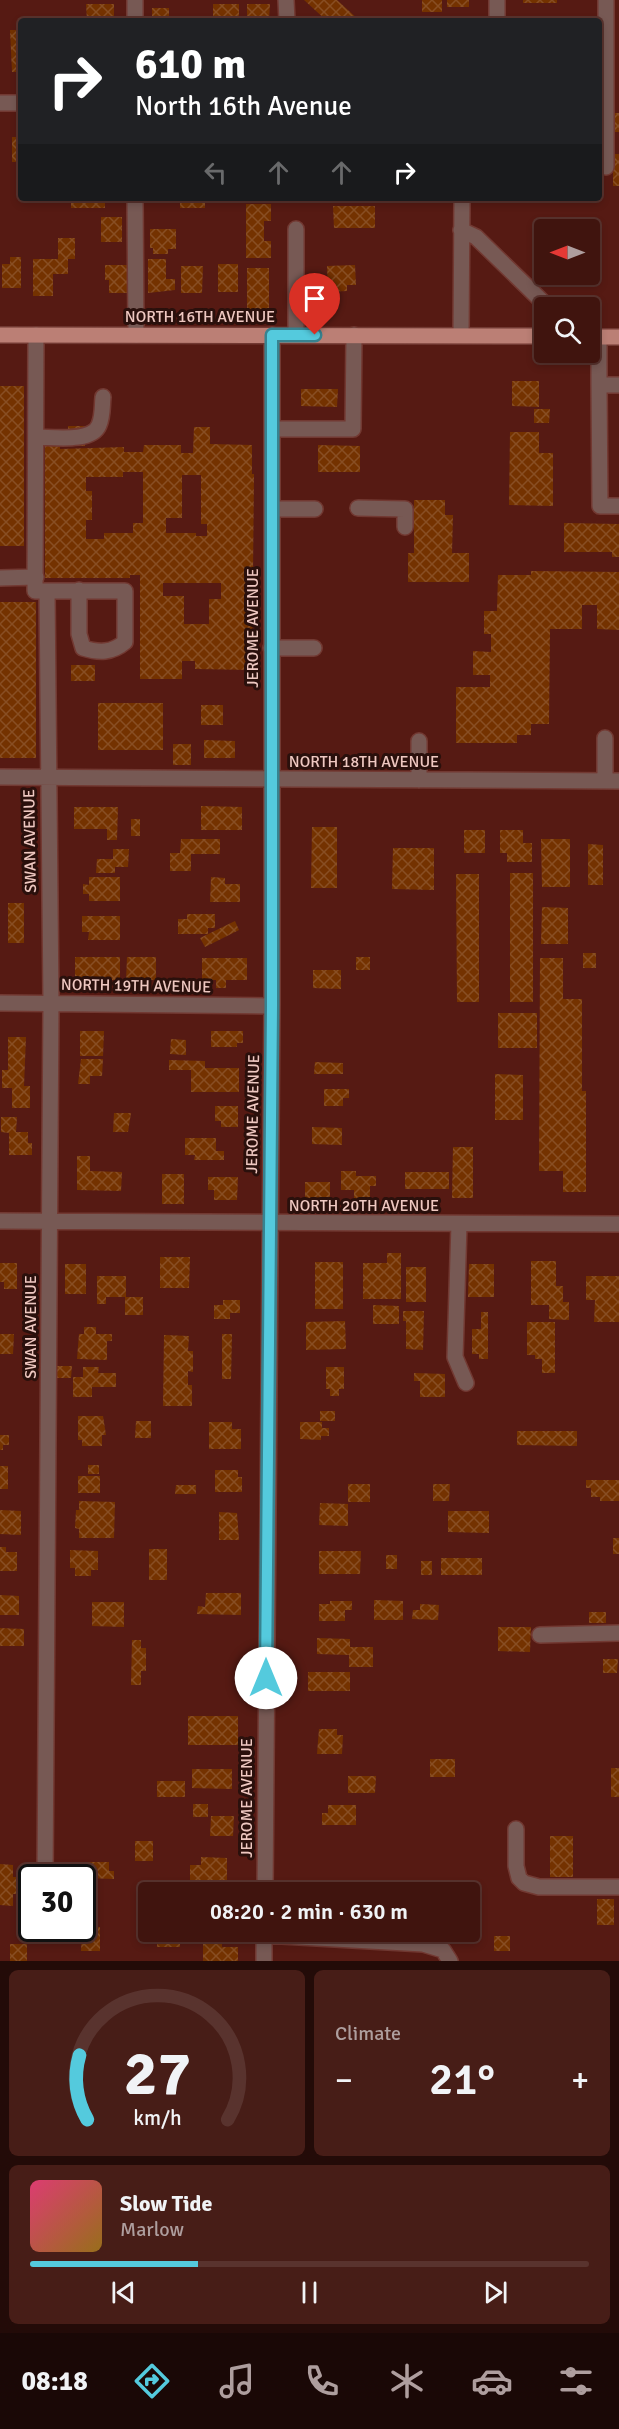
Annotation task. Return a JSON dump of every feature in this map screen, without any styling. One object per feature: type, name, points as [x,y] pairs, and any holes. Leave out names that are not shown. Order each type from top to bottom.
[{"type":"main road","name":"NORTH 16TH AVENUE","points":[[0,335],[534,336]]},
{"type":"main road","points":[[600,337],[619,337]]},
{"type":"street","points":[[135,0],[135,18]]},
{"type":"street","points":[[286,0],[286,18]]},
{"type":"street","points":[[497,0],[498,18]]},
{"type":"street","points":[[606,0],[606,167]]},
{"type":"street","points":[[0,103],[18,103]]},
{"type":"street","points":[[135,201],[136,335]]},
{"type":"street","points":[[461,335],[462,201]]},
{"type":"street","points":[[296,229],[296,335]]},
{"type":"street","points":[[461,230],[476,237],[538,297]]},
{"type":"street","points":[[36,335],[35,591],[79,590],[125,591],[125,642],[106,652],[95,652],[83,648],[79,634],[79,590]]},
{"type":"street","name":"JEROME AVENUE","points":[[265,1882],[272,1006],[272,335]]},
{"type":"street","points":[[272,429],[353,429],[354,335]]},
{"type":"street","points":[[597,363],[599,386],[600,506],[619,506]]},
{"type":"street","points":[[599,386],[619,385]]},
{"type":"street","points":[[36,437],[77,438],[93,434],[99,428],[102,417],[103,397]]},
{"type":"street","points":[[358,508],[405,509],[405,527]]},
{"type":"street","points":[[272,509],[315,509]]},
{"type":"street","points":[[0,578],[36,577]]},
{"type":"street","name":"SWAN AVENUE","points":[[45,1864],[51,1003],[47,591]]},
{"type":"street","points":[[271,648],[314,648]]},
{"type":"street","points":[[605,738],[612,781]]},
{"type":"street","points":[[419,741],[419,780]]},
{"type":"street","name":"NORTH 18TH AVENUE","points":[[0,777],[612,781]]},
{"type":"street","name":"NORTH 19TH AVENUE","points":[[0,1003],[272,1006]]},
{"type":"street","name":"NORTH 20TH AVENUE","points":[[0,1221],[619,1224]]},
{"type":"street","points":[[459,1224],[455,1357],[466,1383]]},
{"type":"street","points":[[540,1635],[619,1632]]},
{"type":"street","points":[[516,1830],[516,1866],[519,1878],[524,1883],[539,1887],[619,1887]]},
{"type":"street","points":[[264,1942],[264,1961]]},
{"type":"street","points":[[391,1942],[423,1944],[443,1950],[450,1961]]},
{"type":"building","points":[[304,0],[337,0],[357,18],[324,18]]},
{"type":"building","points":[[422,0],[442,0],[442,12],[422,12]]},
{"type":"building","points":[[447,0],[469,0],[469,7],[447,7]]},
{"type":"building","points":[[523,0],[557,0],[557,3],[523,3]]},
{"type":"building","points":[[86,4],[114,4],[114,18],[87,18]]},
{"type":"building","points":[[213,4],[239,4],[239,18],[213,16]]},
{"type":"building","points":[[247,4],[270,4],[269,18],[247,18]]},
{"type":"building","points":[[152,8],[169,8],[169,18],[152,18]]},
{"type":"building","points":[[178,16],[200,16],[200,18],[178,18]]},
{"type":"building","points":[[531,16],[555,16],[555,18],[531,18]]},
{"type":"building","points":[[10,30],[18,30],[18,72],[12,72]]},
{"type":"building","points":[[612,113],[619,113],[619,132],[612,132]]},
{"type":"building","points":[[12,137],[18,137],[18,162],[12,162]]},
{"type":"building","points":[[613,154],[619,154],[619,186],[613,186]]},
{"type":"building","points":[[71,201],[105,201],[105,208],[71,208]]},
{"type":"building","points":[[180,201],[205,201],[205,208],[180,208]]},
{"type":"building","points":[[246,204],[271,204],[271,221],[264,221],[264,241],[271,241],[271,258],[246,258]]},
{"type":"building","points":[[333,206],[375,206],[375,228],[334,228]]},
{"type":"building","points":[[101,217],[122,217],[122,242],[101,242]]},
{"type":"building","points":[[150,229],[176,229],[176,249],[168,249],[168,254],[153,254],[153,248],[150,248]]},
{"type":"building","points":[[58,238],[75,238],[75,259],[68,259],[68,274],[53,274],[53,296],[33,296],[33,259],[58,259]]},
{"type":"building","points":[[10,257],[21,257],[21,288],[2,288],[2,264],[10,264]]},
{"type":"building","points":[[148,259],[166,259],[166,279],[175,279],[175,290],[148,293]]},
{"type":"building","points":[[218,264],[238,264],[238,292],[218,292]]},
{"type":"building","points":[[105,265],[127,265],[127,293],[109,293],[109,280],[105,280]]},
{"type":"building","points":[[355,265],[356,285],[347,285],[347,291],[328,292],[327,266]]},
{"type":"building","points":[[181,266],[203,266],[202,293],[181,293]]},
{"type":"building","points":[[247,268],[269,268],[269,309],[247,309]]},
{"type":"building","points":[[512,381],[539,381],[539,407],[512,406]]},
{"type":"building","points":[[0,386],[24,386],[24,546],[0,546]]},
{"type":"building","points":[[301,389],[338,389],[337,407],[301,406]]},
{"type":"building","points":[[534,409],[550,409],[549,423],[534,423]]},
{"type":"building","points":[[68,426],[85,426],[85,446],[68,446]]},
{"type":"building","points":[[194,427],[210,427],[210,444],[252,445],[252,474],[254,474],[252,670],[195,669],[195,661],[182,661],[182,679],[140,679],[140,575],[130,575],[130,578],[45,578],[45,444],[60,445],[60,449],[124,447],[124,452],[143,452],[144,445],[181,445],[181,453],[193,453]],"holes":[[[123,472],[143,472],[143,523],[133,523],[133,533],[104,533],[104,539],[86,539],[86,520],[92,520],[92,491],[86,491],[86,477],[123,477]],[[182,475],[201,475],[201,524],[207,524],[207,536],[196,536],[196,533],[166,533],[166,518],[182,518]],[[163,583],[221,583],[221,599],[209,599],[209,624],[184,624],[184,596],[163,596]]]},
{"type":"building","points":[[510,432],[539,432],[539,453],[553,453],[553,506],[509,505]]},
{"type":"building","points":[[318,445],[360,446],[360,472],[318,472]]},
{"type":"building","points":[[414,500],[445,500],[445,515],[453,515],[452,553],[469,553],[469,582],[408,582],[408,553],[414,553]]},
{"type":"building","points":[[564,523],[619,524],[619,557],[612,557],[612,552],[564,552]]},
{"type":"building","points":[[531,571],[619,572],[619,630],[597,629],[597,605],[582,605],[582,629],[550,629],[549,724],[531,724],[531,735],[517,735],[517,743],[456,743],[456,687],[490,687],[490,675],[473,675],[473,651],[491,652],[491,634],[484,634],[484,611],[497,611],[498,575],[531,575]]},
{"type":"building","points":[[0,602],[36,602],[36,758],[0,758]]},
{"type":"building","points":[[71,665],[95,665],[95,681],[71,681]]},
{"type":"building","points":[[98,703],[163,703],[163,750],[98,750]]},
{"type":"building","points":[[201,705],[223,705],[223,725],[201,725]]},
{"type":"building","points":[[204,740],[235,741],[235,758],[204,758]]},
{"type":"building","points":[[173,744],[191,744],[191,765],[173,765]]},
{"type":"building","points":[[201,806],[242,807],[242,830],[201,830]]},
{"type":"building","points":[[74,807],[118,807],[117,840],[107,840],[107,829],[74,829]]},
{"type":"building","points":[[131,819],[140,819],[140,836],[131,836]]},
{"type":"building","points":[[312,827],[337,827],[337,888],[311,888]]},
{"type":"building","points":[[464,830],[485,830],[485,853],[464,853]]},
{"type":"building","points":[[500,830],[523,830],[523,843],[532,843],[532,862],[507,862],[507,853],[500,853]]},
{"type":"building","points":[[181,839],[220,839],[220,854],[191,854],[191,871],[170,871],[170,853],[180,853]]},
{"type":"building","points":[[541,839],[570,839],[570,887],[542,887]]},
{"type":"building","points":[[588,844],[603,845],[603,885],[588,885]]},
{"type":"building","points":[[393,848],[434,848],[434,890],[392,889]]},
{"type":"building","points":[[113,849],[129,849],[128,867],[115,867],[115,873],[96,873],[97,859],[113,859]]},
{"type":"building","points":[[510,873],[533,873],[533,1002],[510,1002]]},
{"type":"building","points":[[456,874],[479,874],[479,1002],[457,1002]]},
{"type":"building","points":[[89,877],[120,877],[120,901],[89,901],[89,894],[83,894],[83,884],[89,885]]},
{"type":"building","points":[[211,877],[225,878],[225,884],[240,884],[240,902],[210,902]]},
{"type":"building","points":[[8,903],[24,903],[24,943],[8,943]]},
{"type":"building","points":[[542,907],[568,908],[568,944],[541,944]]},
{"type":"building","points":[[187,914],[215,914],[215,928],[208,928],[208,934],[178,934],[178,919],[187,919]]},
{"type":"building","points":[[82,916],[120,916],[120,940],[88,940],[89,932],[82,932]]},
{"type":"building","points":[[235,921],[239,930],[205,947],[200,938]]},
{"type":"building","points":[[583,953],[596,953],[596,968],[583,968]]},
{"type":"building","points":[[75,957],[120,957],[120,980],[100,980],[100,986],[90,986],[90,979],[75,979]]},
{"type":"building","points":[[127,957],[156,957],[156,980],[150,980],[150,986],[140,986],[140,980],[126,980]]},
{"type":"building","points":[[356,957],[370,957],[370,970],[356,970]]},
{"type":"building","points":[[202,958],[247,958],[247,980],[226,980],[226,988],[216,988],[216,980],[202,980]]},
{"type":"building","points":[[540,958],[563,958],[563,999],[582,999],[582,1091],[586,1091],[586,1192],[563,1192],[563,1171],[539,1171]]},
{"type":"building","points":[[313,970],[341,970],[341,989],[313,988]]},
{"type":"building","points":[[498,1013],[537,1013],[537,1048],[498,1048]]},
{"type":"building","points":[[80,1031],[104,1031],[103,1056],[80,1056]]},
{"type":"building","points":[[211,1031],[243,1031],[243,1043],[237,1043],[237,1047],[211,1047]]},
{"type":"building","points":[[8,1037],[26,1037],[24,1086],[30,1086],[30,1108],[12,1108],[12,1088],[2,1088],[2,1070],[8,1070]]},
{"type":"building","points":[[171,1039],[186,1040],[186,1055],[170,1054]]},
{"type":"building","points":[[81,1059],[103,1059],[102,1076],[90,1076],[90,1084],[78,1084]]},
{"type":"building","points":[[169,1060],[205,1061],[205,1068],[239,1068],[239,1092],[191,1092],[191,1070],[169,1070]]},
{"type":"building","points":[[315,1062],[343,1063],[343,1074],[314,1074]]},
{"type":"building","points":[[495,1074],[523,1075],[523,1120],[495,1120]]},
{"type":"building","points":[[324,1089],[349,1089],[349,1098],[343,1098],[343,1106],[324,1106]]},
{"type":"building","points":[[215,1106],[238,1106],[238,1127],[221,1127],[221,1121],[215,1121]]},
{"type":"building","points":[[114,1113],[131,1113],[128,1132],[113,1132]]},
{"type":"building","points":[[1,1117],[17,1117],[16,1132],[28,1132],[28,1143],[32,1143],[32,1155],[9,1155],[9,1133],[1,1132]]},
{"type":"building","points":[[312,1127],[342,1128],[342,1145],[312,1144]]},
{"type":"building","points":[[185,1138],[216,1138],[216,1151],[224,1151],[224,1160],[194,1160],[195,1155],[185,1155]]},
{"type":"building","points":[[453,1147],[473,1147],[473,1198],[452,1198]]},
{"type":"building","points":[[77,1156],[90,1156],[90,1171],[122,1172],[121,1191],[77,1190]]},
{"type":"building","points":[[341,1171],[356,1171],[356,1176],[376,1176],[376,1186],[370,1186],[370,1199],[354,1199],[354,1190],[341,1190]]},
{"type":"building","points":[[405,1172],[449,1172],[449,1189],[405,1189]]},
{"type":"building","points":[[162,1174],[184,1174],[184,1204],[162,1204]]},
{"type":"building","points":[[208,1177],[238,1177],[237,1200],[214,1200],[214,1190],[208,1190]]},
{"type":"building","points":[[305,1182],[330,1182],[330,1199],[305,1198]]},
{"type":"building","points":[[387,1253],[401,1253],[401,1299],[363,1299],[363,1263],[387,1263]]},
{"type":"building","points":[[160,1257],[190,1257],[189,1288],[160,1288]]},
{"type":"building","points":[[531,1261],[556,1261],[556,1286],[563,1286],[563,1302],[569,1302],[569,1320],[549,1319],[549,1305],[531,1305]]},
{"type":"building","points":[[315,1262],[343,1262],[343,1309],[315,1309]]},
{"type":"building","points":[[0,1263],[17,1263],[17,1289],[4,1289],[4,1282],[0,1282]]},
{"type":"building","points":[[65,1264],[86,1264],[86,1294],[65,1294]]},
{"type":"building","points":[[469,1264],[494,1264],[494,1297],[468,1297]]},
{"type":"building","points":[[406,1267],[426,1267],[426,1302],[406,1302]]},
{"type":"building","points":[[97,1276],[126,1276],[126,1297],[106,1297],[106,1304],[97,1304]]},
{"type":"building","points":[[586,1276],[619,1276],[619,1322],[594,1322],[595,1300],[586,1300]]},
{"type":"building","points":[[125,1297],[143,1297],[143,1315],[125,1315]]},
{"type":"building","points":[[223,1300],[240,1300],[240,1313],[230,1313],[230,1319],[214,1319],[214,1305],[223,1305]]},
{"type":"building","points":[[373,1305],[399,1306],[399,1324],[373,1324]]},
{"type":"building","points":[[403,1311],[424,1311],[423,1350],[406,1349],[406,1321],[403,1321]]},
{"type":"building","points":[[481,1312],[488,1312],[488,1359],[479,1359],[479,1354],[472,1354],[472,1329],[481,1329]]},
{"type":"building","points":[[345,1321],[346,1349],[306,1350],[306,1322]]},
{"type":"building","points":[[527,1322],[555,1322],[555,1373],[542,1373],[542,1359],[535,1359],[535,1355],[527,1355]]},
{"type":"building","points":[[84,1327],[96,1327],[96,1334],[112,1334],[112,1341],[107,1341],[107,1360],[77,1359],[79,1334],[84,1334]]},
{"type":"building","points":[[0,1334],[14,1334],[13,1354],[0,1354]]},
{"type":"building","points":[[222,1334],[232,1334],[231,1379],[222,1379]]},
{"type":"building","points":[[164,1335],[189,1336],[188,1351],[193,1351],[193,1372],[188,1371],[188,1385],[192,1385],[192,1406],[163,1406]]},
{"type":"building","points":[[57,1366],[72,1366],[71,1378],[57,1378]]},
{"type":"building","points":[[83,1367],[99,1367],[98,1373],[116,1373],[116,1387],[92,1387],[92,1397],[73,1397],[73,1377],[83,1377]]},
{"type":"building","points":[[326,1367],[344,1367],[344,1389],[339,1389],[339,1396],[330,1396],[330,1389],[326,1389]]},
{"type":"building","points":[[414,1373],[445,1374],[445,1397],[420,1397],[420,1381],[414,1381]]},
{"type":"building","points":[[320,1411],[335,1411],[335,1421],[320,1421]]},
{"type":"building","points":[[78,1416],[103,1416],[106,1435],[102,1435],[102,1446],[82,1446],[82,1440],[78,1440]]},
{"type":"building","points":[[136,1421],[151,1421],[151,1438],[135,1438]]},
{"type":"building","points":[[209,1422],[232,1422],[232,1429],[241,1429],[241,1449],[209,1449]]},
{"type":"building","points":[[300,1422],[322,1422],[322,1428],[329,1428],[329,1436],[321,1436],[321,1440],[300,1439]]},
{"type":"building","points":[[517,1431],[577,1431],[577,1446],[517,1445]]},
{"type":"building","points":[[0,1435],[9,1435],[9,1445],[3,1445],[3,1450],[0,1450]]},
{"type":"building","points":[[88,1465],[99,1465],[99,1474],[88,1474]]},
{"type":"building","points":[[0,1466],[8,1466],[8,1489],[0,1489]]},
{"type":"building","points":[[215,1470],[238,1470],[238,1477],[242,1477],[242,1492],[215,1492]]},
{"type":"building","points":[[78,1476],[100,1476],[100,1493],[78,1493]]},
{"type":"building","points":[[586,1480],[619,1480],[619,1501],[600,1501],[600,1497],[591,1497],[591,1488],[586,1488]]},
{"type":"building","points":[[348,1484],[370,1484],[370,1502],[348,1502]]},
{"type":"building","points":[[433,1484],[450,1484],[449,1501],[433,1501]]},
{"type":"building","points":[[176,1485],[196,1485],[196,1494],[175,1494]]},
{"type":"building","points":[[79,1501],[115,1502],[114,1538],[79,1538],[79,1529],[75,1528]]},
{"type":"building","points":[[320,1503],[348,1504],[348,1526],[319,1525]]},
{"type":"building","points":[[0,1510],[21,1511],[21,1535],[0,1534]]},
{"type":"building","points":[[448,1511],[489,1511],[489,1533],[448,1532]]},
{"type":"building","points":[[219,1512],[237,1513],[239,1540],[219,1540]]},
{"type":"building","points":[[613,1538],[619,1538],[619,1554],[613,1554]]},
{"type":"building","points":[[0,1547],[6,1547],[6,1552],[17,1552],[17,1571],[0,1571]]},
{"type":"building","points":[[149,1549],[167,1549],[167,1580],[149,1580]]},
{"type":"building","points":[[70,1550],[98,1551],[98,1570],[91,1570],[91,1576],[75,1576],[75,1568],[70,1568]]},
{"type":"building","points":[[319,1551],[361,1551],[360,1574],[319,1574]]},
{"type":"building","points":[[386,1555],[397,1555],[397,1569],[386,1569]]},
{"type":"building","points":[[441,1558],[482,1558],[482,1575],[441,1575]]},
{"type":"building","points":[[421,1561],[432,1561],[432,1575],[421,1575]]},
{"type":"building","points":[[206,1593],[241,1593],[241,1615],[197,1614],[198,1606],[205,1607]]},
{"type":"building","points":[[0,1595],[19,1596],[19,1615],[0,1615]]},
{"type":"building","points":[[374,1600],[403,1601],[403,1620],[374,1620]]},
{"type":"building","points":[[330,1601],[352,1601],[352,1610],[345,1610],[345,1621],[319,1621],[319,1604],[330,1604]]},
{"type":"building","points":[[92,1602],[124,1602],[124,1627],[92,1626]]},
{"type":"building","points":[[420,1604],[439,1605],[438,1620],[412,1619],[413,1610],[420,1610]]},
{"type":"building","points":[[589,1612],[606,1612],[606,1623],[589,1623]]},
{"type":"building","points":[[498,1627],[531,1627],[530,1652],[498,1651]]},
{"type":"building","points":[[0,1628],[24,1629],[24,1646],[0,1646]]},
{"type":"building","points":[[317,1638],[350,1639],[350,1647],[373,1647],[373,1667],[349,1667],[349,1655],[317,1654]]},
{"type":"building","points":[[132,1640],[141,1640],[141,1648],[146,1648],[146,1671],[141,1671],[141,1685],[131,1685]]},
{"type":"building","points":[[603,1659],[618,1659],[617,1673],[603,1673]]},
{"type":"building","points":[[308,1672],[350,1672],[350,1691],[308,1691]]},
{"type":"building","points":[[188,1716],[238,1716],[238,1745],[188,1745]]},
{"type":"building","points":[[319,1729],[337,1729],[337,1735],[343,1735],[342,1754],[317,1754]]},
{"type":"building","points":[[430,1759],[455,1759],[455,1777],[430,1777]]},
{"type":"building","points":[[611,1768],[619,1768],[619,1797],[611,1797]]},
{"type":"building","points":[[192,1769],[232,1769],[232,1789],[192,1788]]},
{"type":"building","points":[[348,1776],[376,1776],[375,1793],[348,1793]]},
{"type":"building","points":[[157,1781],[185,1781],[185,1797],[157,1797]]},
{"type":"building","points":[[193,1804],[208,1804],[208,1817],[193,1817]]},
{"type":"building","points":[[328,1805],[356,1805],[356,1825],[322,1825],[322,1813],[328,1813]]},
{"type":"building","points":[[211,1816],[234,1816],[233,1836],[210,1836]]},
{"type":"building","points":[[550,1836],[573,1836],[573,1877],[550,1877]]},
{"type":"building","points":[[135,1841],[153,1841],[153,1861],[135,1861]]},
{"type":"building","points":[[201,1857],[227,1858],[227,1881],[190,1881],[190,1865],[201,1865]]},
{"type":"building","points":[[87,1862],[109,1862],[109,1871],[114,1871],[114,1879],[96,1878],[96,1864],[87,1864]]},
{"type":"building","points":[[0,1864],[13,1865],[13,1877],[18,1877],[18,1894],[13,1894],[13,1906],[0,1905]]},
{"type":"building","points":[[597,1899],[614,1899],[614,1925],[597,1925]]},
{"type":"building","points":[[96,1927],[100,1927],[100,1951],[81,1951],[81,1942],[96,1942]]},
{"type":"building","points":[[494,1936],[510,1936],[510,1951],[494,1951]]},
{"type":"building","points":[[157,1942],[180,1942],[180,1947],[157,1947]]},
{"type":"building","points":[[10,1944],[27,1944],[27,1961],[10,1961]]},
{"type":"building","points":[[203,1944],[238,1947],[238,1961],[203,1961]]},
{"type":"route","points":[[266,1678],[272,1006],[272,335],[315,335]]}]
